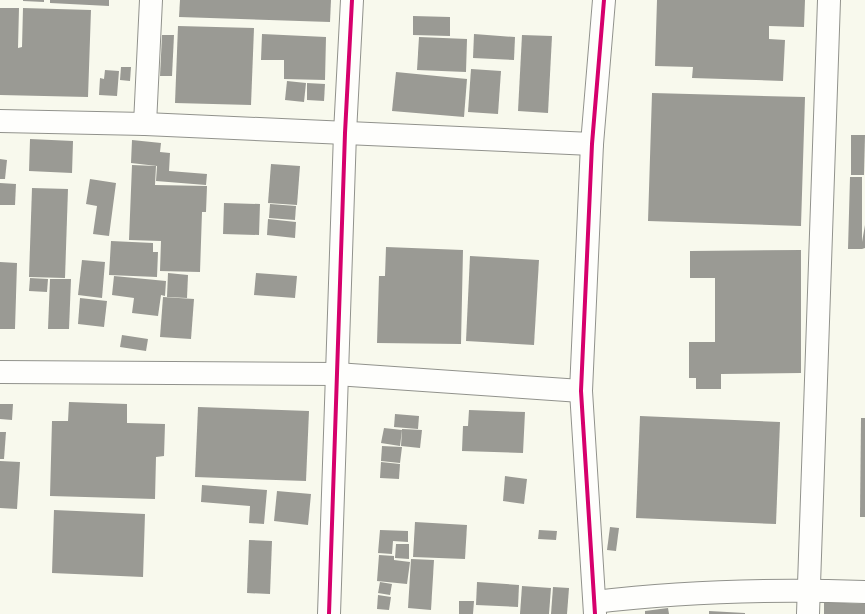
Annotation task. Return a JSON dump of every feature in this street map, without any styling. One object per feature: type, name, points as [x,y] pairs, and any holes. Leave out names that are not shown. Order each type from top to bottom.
[{"type":"street","points":[[145,124],[151,0]]},
{"type":"street","points":[[329,614],[345,133],[352,0]]},
{"type":"street","points":[[604,0],[592,144],[581,391],[595,608],[653,595],[809,590],[865,592]]},
{"type":"street","points":[[808,614],[829,0]]},
{"type":"street","points":[[0,120],[145,124],[592,144]]},
{"type":"street","points":[[0,372],[336,374],[581,391]]},
{"type":"building","points":[[44,0],[44,2],[23,1]]},
{"type":"building","points":[[50,0],[109,0],[109,6],[50,3]]},
{"type":"building","points":[[180,0],[331,0],[330,22],[179,17]]},
{"type":"building","points":[[657,0],[805,0],[804,27],[769,26],[769,39],[785,40],[783,81],[692,78],[693,67],[655,66]]},
{"type":"building","points":[[0,8],[19,8],[18,48],[22,47],[23,8],[91,10],[88,97],[0,95]]},
{"type":"building","points":[[413,16],[450,17],[450,36],[413,35]]},
{"type":"building","points":[[178,26],[254,28],[251,105],[175,103]]},
{"type":"building","points":[[262,34],[326,37],[325,80],[284,79],[284,60],[261,60]]},
{"type":"building","points":[[474,34],[515,37],[514,60],[473,58]]},
{"type":"building","points":[[162,35],[174,35],[172,76],[160,76]]},
{"type":"building","points":[[522,35],[552,36],[548,113],[518,111]]},
{"type":"building","points":[[419,37],[467,39],[466,72],[417,70]]},
{"type":"building","points":[[121,67],[131,67],[130,81],[120,80]]},
{"type":"building","points":[[471,69],[501,71],[498,114],[468,112]]},
{"type":"building","points":[[105,70],[119,71],[117,96],[99,95],[100,78],[104,79]]},
{"type":"building","points":[[396,72],[467,79],[464,117],[392,111]]},
{"type":"building","points":[[287,81],[306,83],[304,102],[285,100]]},
{"type":"building","points":[[307,83],[325,84],[324,101],[307,100]]},
{"type":"building","points":[[652,93],[805,97],[801,226],[648,221]]},
{"type":"building","points":[[851,135],[865,135],[864,175],[851,175]]},
{"type":"building","points":[[30,139],[73,141],[72,173],[29,171]]},
{"type":"building","points":[[132,140],[161,143],[160,152],[170,153],[169,171],[207,174],[206,185],[156,181],[157,166],[131,163]]},
{"type":"building","points":[[0,159],[7,160],[5,179],[0,179]]},
{"type":"building","points":[[271,164],[300,166],[297,205],[268,203]]},
{"type":"building","points":[[132,165],[156,166],[155,185],[207,186],[206,212],[202,212],[200,272],[160,271],[161,241],[129,240]]},
{"type":"building","points":[[850,177],[862,177],[862,242],[865,225],[865,248],[862,249],[848,249]]},
{"type":"building","points":[[90,179],[116,183],[109,236],[93,234],[97,206],[86,204]]},
{"type":"building","points":[[0,183],[16,184],[15,205],[0,205]]},
{"type":"building","points":[[32,188],[68,189],[65,278],[29,277]]},
{"type":"building","points":[[224,203],[260,204],[259,235],[223,234]]},
{"type":"building","points":[[270,204],[296,206],[295,220],[269,218]]},
{"type":"building","points":[[268,219],[296,222],[295,238],[267,235]]},
{"type":"building","points":[[111,241],[153,243],[153,252],[158,252],[157,277],[109,275]]},
{"type":"building","points":[[386,247],[463,250],[461,344],[377,343],[379,276],[385,276]]},
{"type":"building","points":[[801,250],[801,373],[721,374],[721,389],[696,389],[696,378],[689,378],[689,342],[715,342],[715,278],[690,278],[690,251]]},
{"type":"building","points":[[470,256],[539,260],[534,345],[466,341]]},
{"type":"building","points":[[82,260],[105,262],[102,298],[78,295]]},
{"type":"building","points":[[0,262],[17,263],[15,329],[0,329]]},
{"type":"building","points":[[168,273],[188,275],[187,298],[167,297]]},
{"type":"building","points":[[256,273],[297,276],[295,298],[254,295]]},
{"type":"building","points":[[114,276],[166,281],[165,296],[161,295],[158,316],[132,313],[134,298],[112,295]]},
{"type":"building","points":[[30,278],[48,279],[47,292],[29,291]]},
{"type":"building","points":[[50,279],[71,279],[69,329],[48,329]]},
{"type":"building","points":[[163,297],[194,299],[191,339],[160,337]]},
{"type":"building","points":[[80,298],[107,301],[104,327],[78,324]]},
{"type":"building","points":[[122,335],[148,339],[146,351],[120,347]]},
{"type":"building","points":[[69,402],[127,404],[127,423],[165,424],[164,456],[156,457],[155,499],[50,496],[52,421],[68,421]]},
{"type":"building","points":[[0,404],[13,404],[12,420],[0,419]]},
{"type":"building","points":[[198,407],[309,411],[306,481],[195,477]]},
{"type":"building","points":[[469,410],[525,412],[523,453],[462,451],[463,426],[468,426]]},
{"type":"building","points":[[395,414],[419,416],[418,429],[394,427]]},
{"type":"building","points":[[640,416],[780,422],[776,524],[636,518]]},
{"type":"building","points":[[861,418],[865,418],[865,517],[860,517]]},
{"type":"building","points":[[384,428],[402,430],[400,446],[381,443]]},
{"type":"building","points":[[402,429],[422,430],[420,448],[401,446]]},
{"type":"building","points":[[0,432],[6,432],[4,459],[0,459]]},
{"type":"building","points":[[382,446],[402,447],[400,463],[381,461]]},
{"type":"building","points":[[0,461],[20,462],[17,509],[0,508]]},
{"type":"building","points":[[381,462],[400,464],[399,479],[380,478]]},
{"type":"building","points":[[505,476],[527,479],[524,504],[503,501]]},
{"type":"building","points":[[202,485],[267,490],[264,524],[249,523],[250,506],[201,502]]},
{"type":"building","points":[[277,491],[311,494],[308,525],[274,521]]},
{"type":"building","points":[[54,510],[145,514],[143,577],[52,573]]},
{"type":"building","points":[[415,522],[467,525],[465,559],[413,557]]},
{"type":"building","points":[[610,527],[619,528],[616,551],[607,550]]},
{"type":"building","points":[[380,530],[408,531],[408,542],[393,541],[392,554],[378,553]]},
{"type":"building","points":[[539,530],[557,531],[556,540],[538,539]]},
{"type":"building","points":[[249,540],[272,541],[270,594],[247,593]]},
{"type":"building","points":[[396,544],[409,544],[409,559],[395,558]]},
{"type":"building","points":[[379,555],[394,556],[394,560],[410,562],[407,584],[377,581]]},
{"type":"building","points":[[411,559],[434,560],[431,610],[408,608]]},
{"type":"building","points":[[380,582],[392,584],[390,595],[378,593]]},
{"type":"building","points":[[477,582],[519,585],[518,607],[476,605]]},
{"type":"building","points":[[522,586],[551,588],[549,614],[520,614]]},
{"type":"building","points":[[553,587],[569,588],[567,614],[551,614]]},
{"type":"building","points":[[378,595],[391,597],[389,610],[377,609]]},
{"type":"building","points":[[459,601],[474,601],[473,614],[459,614]]},
{"type":"building","points":[[824,602],[865,604],[865,614],[824,614]]},
{"type":"building","points":[[668,608],[669,614],[645,614],[645,611]]},
{"type":"building","points":[[709,611],[745,613],[745,614],[709,614]]},
{"type":"cycle path","points":[[329,614],[345,133],[352,0]]},
{"type":"cycle path","points":[[595,614],[581,391],[592,144],[604,0]]}]
